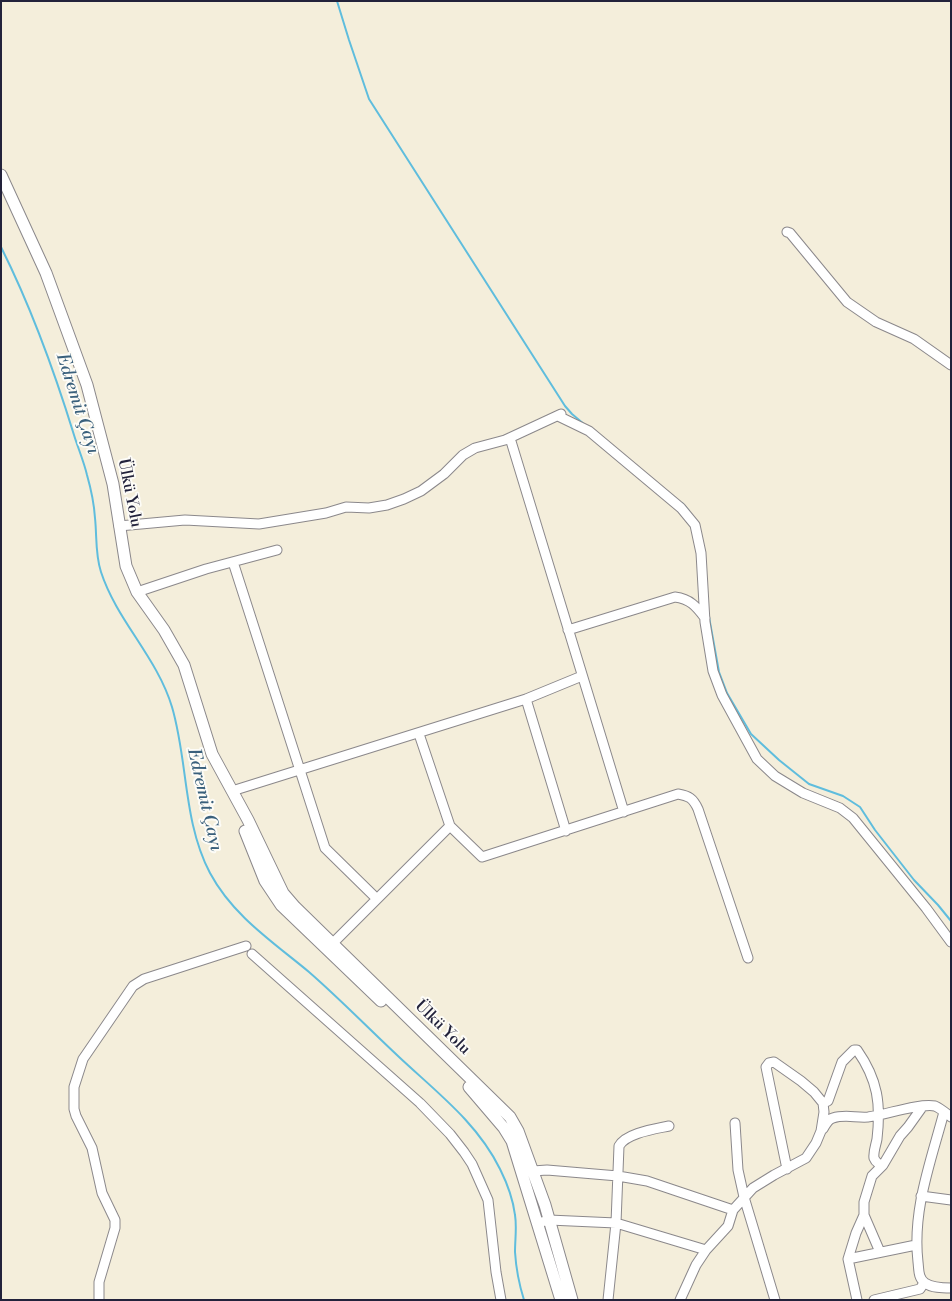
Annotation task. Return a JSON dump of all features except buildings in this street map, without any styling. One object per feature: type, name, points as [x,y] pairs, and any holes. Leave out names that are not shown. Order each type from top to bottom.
[{"type":"main road","name":"Ülkü Yolu","points":[[1,175],[46,273],[87,385],[113,484],[126,566],[137,592],[164,630],[184,665],[212,754],[240,807],[241,822],[266,881],[272,893],[292,916],[330,947],[510,1117],[518,1131],[533,1171],[561,1300]]},
{"type":"main road","name":"Ülkü Yolu","points":[[330,947],[464,1082],[504,1128],[512,1141],[544,1221],[572,1300]]},
{"type":"street","points":[[787,232],[847,302],[876,322],[914,339],[951,365]]},
{"type":"street","points":[[119,526],[185,520],[259,524],[326,513],[346,507],[369,508],[387,505],[421,491],[444,474],[463,455],[475,448],[510,438],[560,415],[589,431],[682,508],[695,524],[701,553],[705,618],[713,671],[722,694],[757,759],[774,776],[803,793],[840,808],[853,818],[951,942]]},
{"type":"street","points":[[510,438],[624,812]]},
{"type":"street","points":[[137,592],[206,569],[277,550]]},
{"type":"street","points":[[233,562],[325,848],[377,899]]},
{"type":"street","points":[[568,630],[675,597],[686,598],[696,606],[705,618]]},
{"type":"street","points":[[232,791],[526,699],[582,676]]},
{"type":"street","points":[[526,699],[566,831]]},
{"type":"street","points":[[419,734],[450,826],[482,857],[678,794],[688,795],[694,800],[748,958]]},
{"type":"street","points":[[330,947],[450,826]]},
{"type":"street","points":[[99,1300],[99,1282],[115,1228],[114,1220],[102,1193],[92,1148],[74,1108],[74,1087],[83,1059],[133,986],[144,979],[246,946]]},
{"type":"street","points":[[252,954],[420,1102],[464,1152],[472,1164],[488,1200],[501,1300]]},
{"type":"street","points":[[823,1103],[828,1100],[842,1062],[854,1050],[857,1050],[864,1060],[876,1089],[879,1102],[874,1154],[877,1163],[883,1165]]},
{"type":"street","points":[[680,1300],[696,1264],[728,1226],[733,1210],[744,1197],[753,1188],[806,1158],[816,1144],[824,1117],[823,1103],[814,1092],[774,1062],[769,1063],[766,1067],[786,1169]]},
{"type":"street","points":[[821,1131],[830,1119],[845,1115],[854,1118],[922,1106],[935,1106],[948,1114],[922,1186],[916,1245],[919,1276],[924,1283],[934,1287],[951,1288]]},
{"type":"street","points":[[880,1252],[864,1215],[864,1206],[872,1176],[883,1165],[900,1136],[922,1106]]},
{"type":"street","points":[[735,1123],[738,1170],[744,1197],[775,1300]]},
{"type":"street","points":[[608,1300],[616,1223],[618,1148],[624,1139],[669,1126]]},
{"type":"street","points":[[533,1171],[547,1170],[648,1180],[733,1210]]},
{"type":"street","points":[[921,1196],[951,1200]]},
{"type":"street","points":[[857,1300],[848,1260],[856,1233],[864,1215]]},
{"type":"street","points":[[544,1221],[616,1223],[706,1250]]},
{"type":"street","points":[[848,1260],[916,1245]]},
{"type":"street","points":[[874,1300],[920,1288],[924,1283]]},
{"type":"waterway","points":[[337,1],[369,99],[565,406],[585,425]]},
{"type":"waterway","name":"Edremit Çayı","points":[[1,247],[41,339],[84,465],[93,501],[97,552],[101,572],[117,607],[157,672],[172,707],[181,749],[190,812],[201,853],[210,873],[219,888],[242,915],[332,993],[454,1108],[480,1136],[500,1169],[511,1197],[516,1220],[516,1264],[524,1300]]},
{"type":"waterway","points":[[682,503],[689,511]]},
{"type":"waterway","points":[[709,617],[719,672],[727,693],[751,734],[809,784],[843,796],[860,807],[875,830],[914,880],[951,921]]}]
